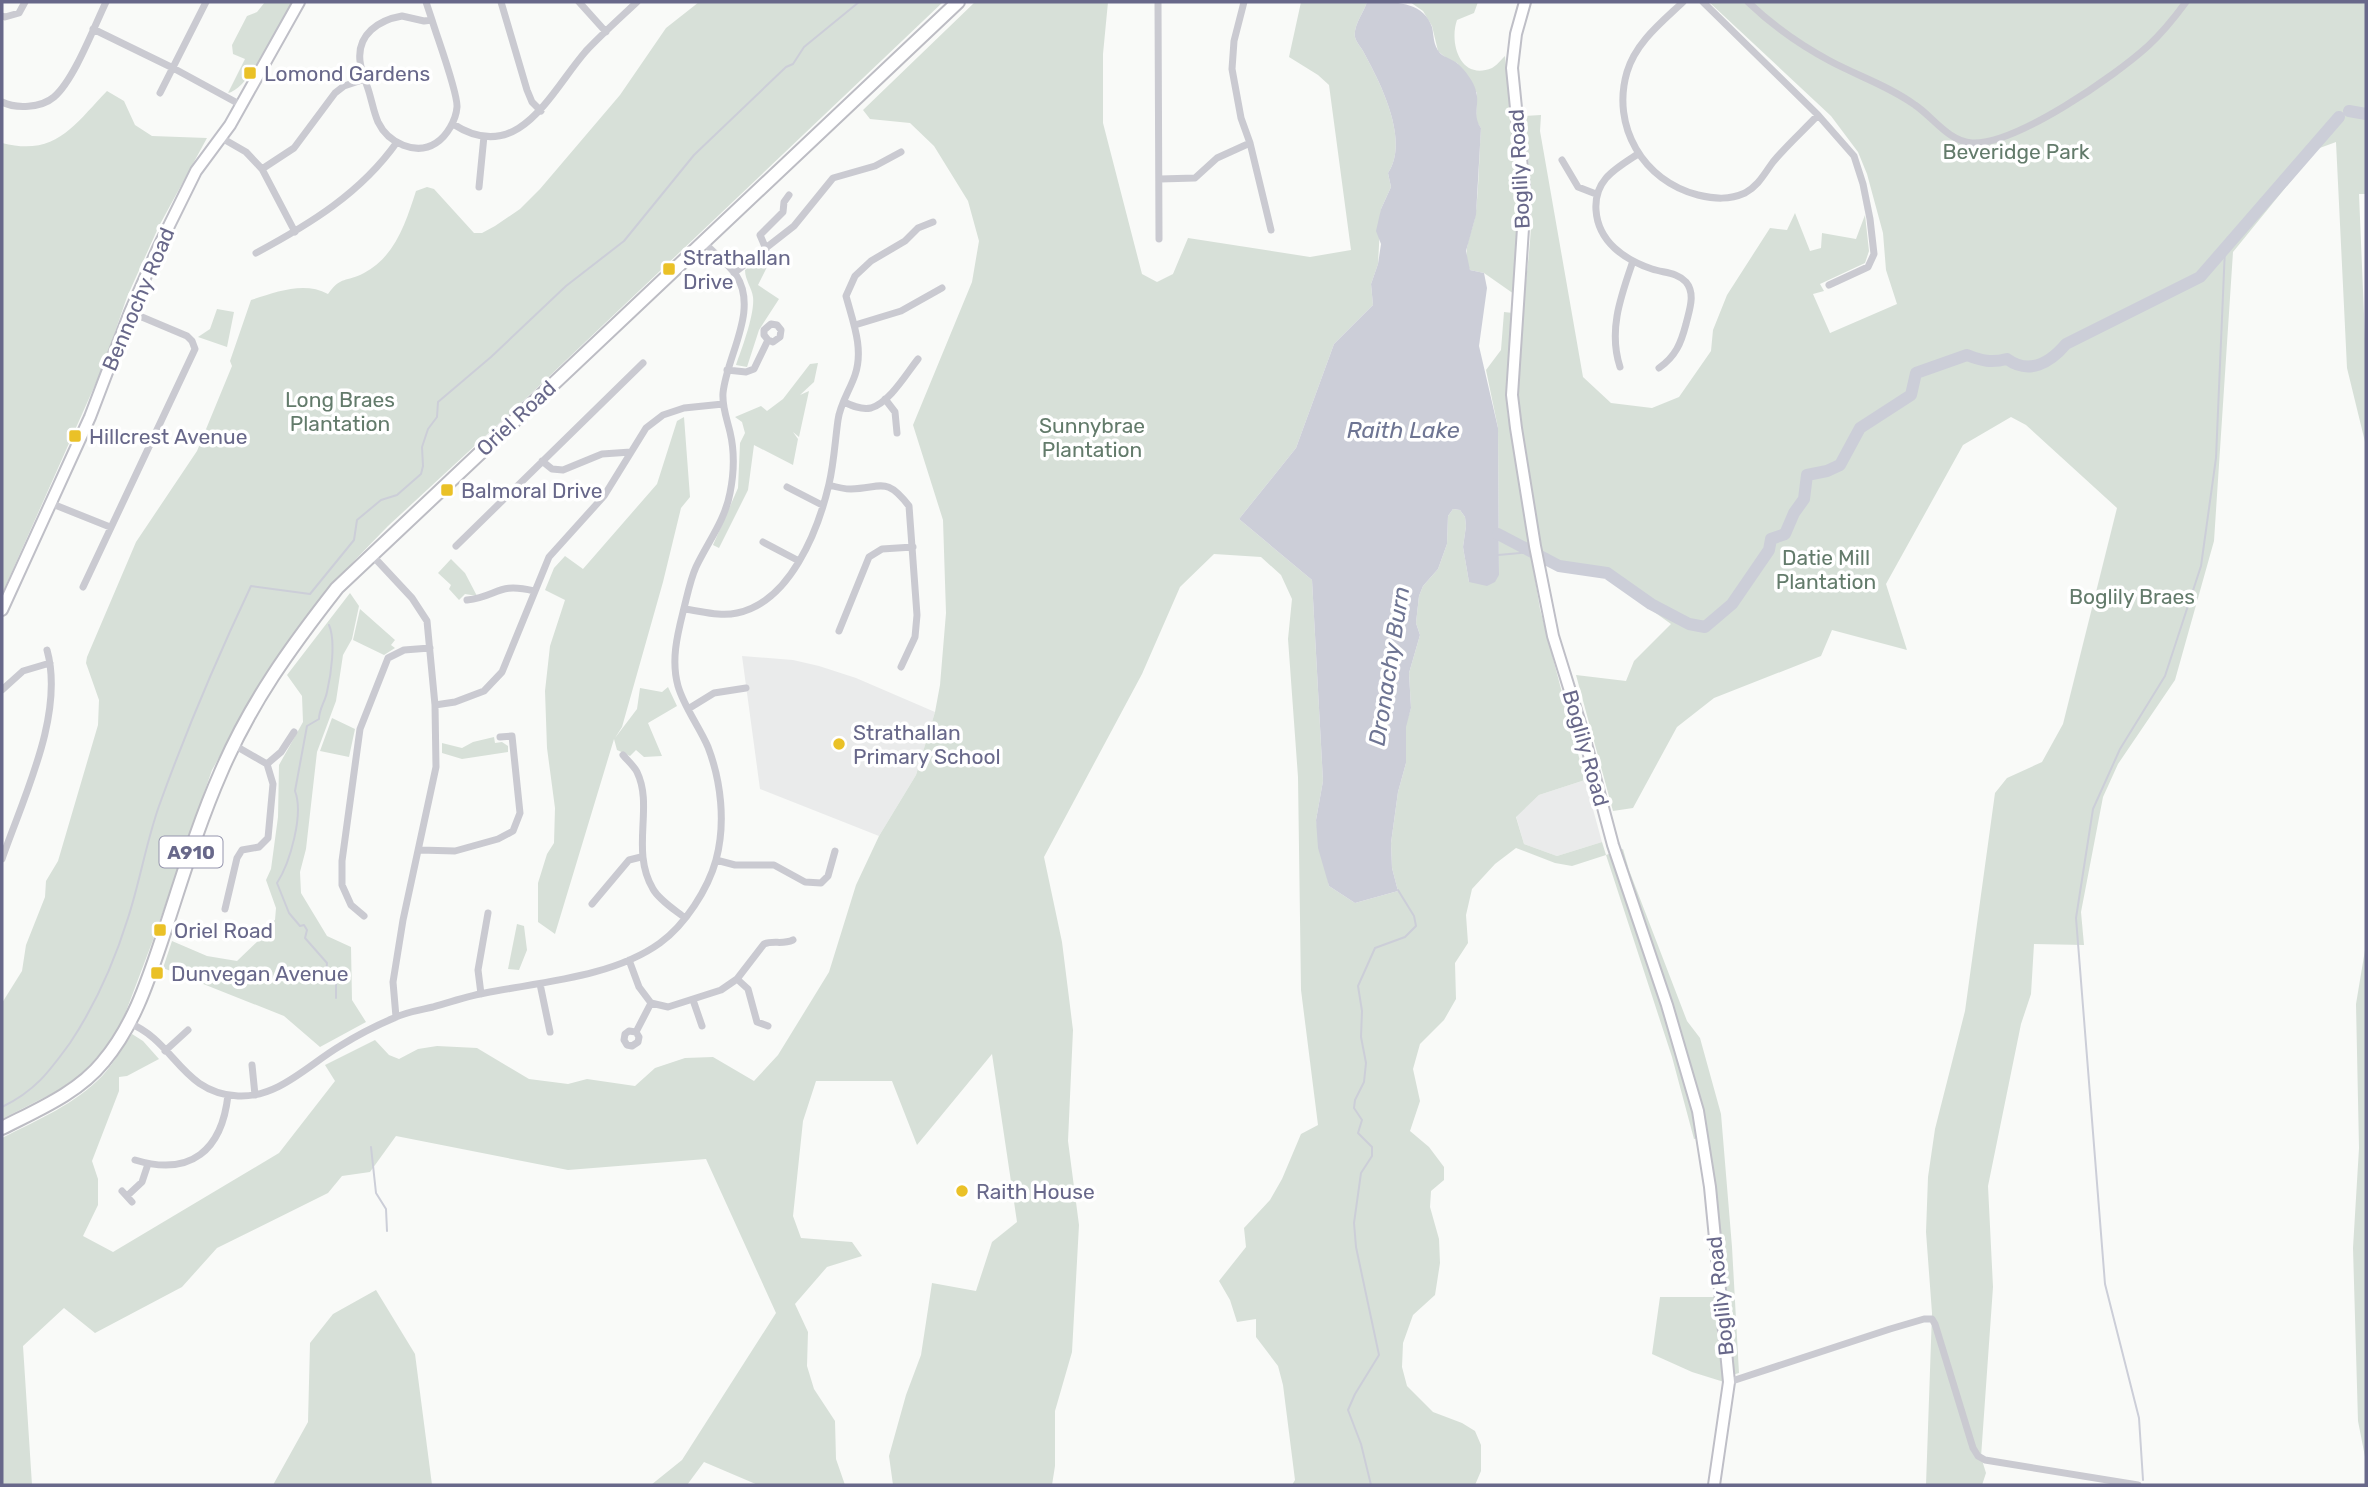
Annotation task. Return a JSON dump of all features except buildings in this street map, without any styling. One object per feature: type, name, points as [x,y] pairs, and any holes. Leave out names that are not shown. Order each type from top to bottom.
[{"type":"main road","name":"Bennochy Road","points":[[2,610],[90,417],[130,312],[159,246],[196,171],[230,125],[299,2]]},
{"type":"main road","name":"Oriel Road","points":[[2,1128],[62,1096],[85,1079],[103,1062],[129,1023],[151,974],[207,806],[234,745],[265,687],[292,646],[337,588],[958,2]]},
{"type":"main road","name":"Boglily Road","points":[[1525,2],[1516,34],[1512,68],[1525,198],[1512,395],[1535,546],[1553,636],[1584,736],[1613,845],[1667,1005],[1698,1111],[1710,1187],[1728,1381],[1714,1485]]},
{"type":"street","points":[[2,16],[19,13],[25,2]]},
{"type":"street","points":[[2,102],[17,107],[40,104],[53,98],[69,78],[106,2]]},
{"type":"street","points":[[160,93],[206,2]]},
{"type":"street","points":[[426,2],[432,20],[457,106],[453,124],[441,139],[430,146],[413,148],[397,142],[384,132],[377,121],[360,61],[360,51],[364,39],[374,26],[389,18],[402,16],[432,20]]},
{"type":"street","points":[[501,2],[527,90],[532,102],[541,111]]},
{"type":"street","points":[[579,2],[606,32]]},
{"type":"street","points":[[453,124],[472,134],[484,136],[510,133],[528,123],[541,111],[586,52],[637,2]]},
{"type":"street","points":[[1158,2],[1159,239]]},
{"type":"street","points":[[1244,2],[1234,41],[1232,69],[1241,118],[1250,143],[1271,230]]},
{"type":"street","points":[[1683,2],[1647,37],[1628,68],[1625,82],[1623,108],[1629,134],[1638,154],[1657,175],[1678,188],[1704,196],[1726,199],[1737,196],[1757,185],[1773,163],[1818,115]]},
{"type":"street","points":[[1703,2],[1818,115],[1854,156],[1863,184],[1874,254],[1868,267],[1829,285]]},
{"type":"street","points":[[1748,2],[1763,17],[1810,49],[1906,98],[1964,142],[1976,143],[2004,136],[2075,101],[2148,46],[2186,2]]},
{"type":"street","points":[[93,29],[241,105]]},
{"type":"street","points":[[262,169],[294,148],[335,93],[344,86],[365,79]]},
{"type":"street","points":[[220,136],[246,152],[262,169],[295,232]]},
{"type":"street","points":[[479,187],[484,136]]},
{"type":"street","points":[[256,253],[295,232],[364,182],[397,142]]},
{"type":"street","points":[[1160,179],[1195,178],[1217,158],[1250,143]]},
{"type":"street","points":[[734,273],[794,226],[833,178],[875,166],[901,152]]},
{"type":"street","points":[[1638,154],[1613,170],[1596,194],[1596,214],[1604,237],[1612,247],[1633,261],[1678,275],[1689,284],[1692,302],[1681,345],[1670,360],[1659,368]]},
{"type":"street","points":[[1562,160],[1578,187],[1596,194]]},
{"type":"street","points":[[766,249],[760,235],[783,212],[784,202],[789,195]]},
{"type":"street","points":[[684,609],[737,613],[758,605],[784,585],[806,549],[829,485],[838,418],[856,372],[858,346],[846,296],[855,276],[871,261],[905,241],[918,228],[933,222]]},
{"type":"street","points":[[129,1023],[152,1034],[192,1080],[212,1092],[255,1095],[276,1088],[338,1047],[396,1017],[481,994],[540,984],[606,968],[629,960],[660,943],[685,918],[703,890],[716,860],[722,820],[716,776],[708,746],[678,685],[674,652],[695,570],[724,513],[730,494],[734,452],[723,404],[727,370],[744,313],[743,289],[734,273],[703,241]]},
{"type":"street","points":[[1620,366],[1615,352],[1615,328],[1619,303],[1633,261]]},
{"type":"street","points":[[855,325],[901,311],[942,288]]},
{"type":"street","points":[[83,587],[190,363],[194,349],[187,336],[130,312]]},
{"type":"street","points":[[727,370],[746,372],[754,369],[768,341]]},
{"type":"street","points":[[844,402],[858,408],[871,408],[885,399],[918,359]]},
{"type":"street","points":[[456,546],[643,363]]},
{"type":"street","points":[[885,399],[895,412],[897,433]]},
{"type":"street","points":[[435,705],[455,702],[484,691],[494,683],[502,672],[550,557],[604,496],[646,428],[663,415],[684,408],[723,404]]},
{"type":"street","points":[[542,461],[552,469],[564,470],[601,454],[631,452]]},
{"type":"street","points":[[829,485],[848,489],[881,484],[898,492],[909,506],[917,615],[915,637],[901,667]]},
{"type":"street","points":[[787,487],[822,505]]},
{"type":"street","points":[[50,503],[110,527]]},
{"type":"street","points":[[763,542],[799,561]]},
{"type":"street","points":[[839,631],[869,557],[882,550],[913,547]]},
{"type":"street","points":[[371,554],[420,608],[427,621],[435,705],[436,767],[420,850],[402,920],[393,982],[396,1017]]},
{"type":"street","points":[[467,600],[484,598],[500,588],[515,586],[534,591]]},
{"type":"street","points":[[364,916],[351,905],[342,885],[342,861],[360,729],[388,658],[404,650],[430,648]]},
{"type":"street","points":[[2,859],[48,723],[52,681],[47,650]]},
{"type":"street","points":[[2,690],[23,671],[50,663]]},
{"type":"street","points":[[688,709],[714,694],[746,688]]},
{"type":"street","points":[[267,764],[281,752],[294,732]]},
{"type":"street","points":[[420,850],[455,851],[498,839],[513,831],[520,813],[512,736],[500,737]]},
{"type":"street","points":[[225,909],[237,858],[242,850],[259,847],[268,838],[273,784],[267,764],[234,745]]},
{"type":"street","points":[[623,755],[636,771],[642,791],[641,857],[654,892],[685,918]]},
{"type":"street","points":[[716,860],[735,865],[778,866],[789,875],[805,882],[821,883],[828,876],[835,851]]},
{"type":"street","points":[[592,904],[629,860],[641,857]]},
{"type":"street","points":[[481,994],[478,970],[488,913]]},
{"type":"street","points":[[629,960],[639,987],[651,1003],[667,1007],[721,990],[737,979],[764,944],[784,944],[793,940]]},
{"type":"street","points":[[784,944],[787,954]]},
{"type":"street","points":[[737,979],[748,989],[757,1022]]},
{"type":"street","points":[[540,984],[550,1032]]},
{"type":"street","points":[[693,1000],[702,1026]]},
{"type":"street","points":[[636,1032],[651,1003]]},
{"type":"street","points":[[757,1022],[768,1026]]},
{"type":"street","points":[[751,1030],[757,1022]]},
{"type":"street","points":[[166,1051],[188,1030]]},
{"type":"street","points":[[252,1065],[255,1095]]},
{"type":"street","points":[[135,1160],[148,1164],[177,1163],[199,1156],[211,1146],[220,1133],[226,1115],[228,1095]]},
{"type":"street","points":[[127,1196],[142,1182],[148,1164]]},
{"type":"street","points":[[1728,1381],[1901,1326],[1932,1319],[1973,1448],[1978,1456],[1985,1460],[2138,1485]]},
{"type":"shaded area","name":"Strathallan Primary School","points":[[742,656],[793,660],[819,666],[856,678],[935,712],[916,775],[879,836],[760,789]]},
{"type":"shaded area","points":[[1585,780],[1602,842],[1557,856],[1524,844],[1516,816],[1539,795]]},
{"type":"green space","points":[[265,2],[292,2],[254,68],[237,89],[228,93],[245,59],[233,54],[232,45],[247,16],[257,12]]},
{"type":"green space","name":"Long Braes Plantation","points":[[699,2],[943,2],[388,526],[315,605],[272,664],[212,770],[153,940],[125,1014],[112,1040],[83,1073],[57,1091],[2,1119],[2,1003],[22,971],[26,945],[45,897],[46,881],[58,861],[98,725],[99,700],[86,663],[87,657],[136,542],[197,451],[232,366],[230,361],[251,300],[300,288],[328,294],[341,282],[375,266],[398,238],[416,191],[427,187],[434,189],[474,233],[482,233],[495,226],[520,209],[540,189],[620,95],[666,28]]},
{"type":"green space","name":"Sunnybrae Plantation","points":[[975,2],[1108,2],[1103,54],[1103,123],[1142,274],[1157,282],[1173,274],[1188,238],[1310,257],[1351,250],[1329,85],[1289,57],[1301,2],[1367,2],[1357,24],[1355,37],[1384,95],[1396,144],[1394,160],[1388,173],[1391,187],[1381,209],[1378,264],[1371,284],[1373,305],[1334,344],[1296,448],[1239,519],[1312,580],[1323,781],[1316,820],[1329,886],[1355,903],[1398,891],[1392,868],[1391,843],[1398,792],[1406,763],[1405,727],[1411,708],[1409,673],[1420,635],[1416,623],[1419,596],[1423,586],[1438,569],[1447,544],[1448,516],[1453,509],[1460,510],[1465,517],[1463,547],[1469,582],[1499,575],[1498,428],[1486,370],[1501,350],[1504,312],[1513,313],[1507,410],[1540,609],[1585,780],[1539,795],[1516,817],[1524,844],[1557,856],[1602,842],[1606,855],[1572,866],[1555,863],[1516,848],[1495,864],[1472,889],[1466,915],[1468,943],[1455,963],[1456,999],[1444,1020],[1420,1044],[1413,1069],[1420,1101],[1410,1131],[1429,1147],[1444,1167],[1444,1180],[1431,1191],[1430,1207],[1439,1239],[1440,1263],[1435,1295],[1413,1315],[1403,1343],[1402,1367],[1407,1386],[1433,1412],[1475,1431],[1481,1445],[1481,1471],[1475,1485],[1292,1485],[1295,1480],[1283,1385],[1278,1366],[1256,1337],[1256,1319],[1237,1322],[1230,1300],[1219,1281],[1246,1247],[1244,1228],[1270,1200],[1301,1134],[1318,1125],[1301,990],[1298,777],[1288,639],[1292,599],[1281,575],[1261,557],[1214,554],[1180,587],[1142,674],[1044,857],[1062,942],[1073,1030],[1068,1141],[1079,1225],[1072,1352],[1055,1411],[1055,1466],[1052,1485],[893,1485],[889,1456],[906,1395],[921,1355],[932,1283],[976,1291],[992,1242],[1017,1222],[992,1054],[917,1145],[892,1081],[816,1081],[803,1121],[793,1216],[801,1238],[852,1242],[862,1256],[827,1267],[795,1304],[808,1332],[807,1366],[814,1389],[835,1421],[836,1459],[845,1485],[758,1485],[704,1462],[687,1485],[651,1485],[682,1460],[776,1313],[706,1159],[568,1170],[396,1136],[370,1172],[342,1176],[328,1193],[217,1248],[182,1287],[95,1333],[64,1308],[23,1346],[32,1485],[2,1485],[2,1138],[81,1095],[111,1066],[132,1034],[143,1041],[159,1059],[127,1076],[119,1077],[119,1091],[92,1161],[98,1179],[98,1205],[83,1236],[113,1252],[279,1153],[335,1081],[325,1065],[375,1040],[389,1055],[399,1059],[418,1049],[437,1046],[477,1048],[529,1079],[568,1084],[587,1079],[635,1086],[655,1068],[685,1058],[713,1057],[754,1081],[778,1055],[829,972],[856,885],[879,836],[916,775],[935,712],[946,613],[943,520],[913,425],[972,282],[979,241],[968,201],[934,146],[910,123],[870,119],[863,110]]},
{"type":"green space","points":[[1410,2],[1478,2],[1474,13],[1457,20],[1455,39],[1460,57],[1465,65],[1481,71],[1494,67],[1505,56],[1520,208],[1514,294],[1484,273],[1470,270],[1467,263],[1467,248],[1477,201],[1481,128],[1476,121],[1477,93],[1457,63],[1438,51],[1432,26],[1423,11]]},
{"type":"green space","points":[[1709,2],[2366,2],[2366,194],[2359,194],[2366,363],[2366,446],[2347,368],[2336,142],[2317,149],[2233,252],[2214,541],[2175,680],[2118,764],[2103,797],[2081,912],[2084,945],[2034,944],[2031,994],[2021,1024],[1988,1186],[1993,1287],[1981,1457],[1986,1473],[1982,1485],[1926,1485],[1932,1313],[1926,1232],[1928,1177],[1935,1129],[1965,1011],[1995,793],[2007,778],[2042,762],[2063,724],[2117,508],[2026,425],[2011,417],[1963,445],[1886,584],[1907,650],[1832,630],[1821,656],[1714,698],[1677,727],[1633,808],[1613,811],[1576,675],[1626,681],[1634,661],[1671,624],[1611,581],[1599,567],[1561,564],[1541,555],[1523,446],[1518,381],[1531,227],[1523,116],[1541,115],[1540,131],[1583,377],[1611,403],[1652,408],[1679,397],[1711,351],[1713,330],[1727,295],[1770,228],[1787,230],[1795,213],[1810,251],[1821,248],[1822,233],[1856,239],[1865,215],[1869,251],[1865,263],[1820,284],[1824,291],[1813,294],[1830,333],[1897,304],[1886,270],[1883,233],[1867,174],[1858,152],[1831,116]]},
{"type":"green space","points":[[107,91],[124,101],[135,125],[152,136],[207,138],[159,226],[127,297],[103,367],[2,594],[2,143],[37,146],[50,142],[74,126]]},
{"type":"green space","points":[[758,260],[767,267],[758,285],[779,299],[759,330],[747,367],[736,365],[748,331],[753,304],[745,270]]},
{"type":"green space","points":[[217,309],[234,312],[227,347],[198,337],[210,329]]},
{"type":"green space","points":[[818,363],[814,382],[800,395],[809,391],[799,437],[793,432],[798,439],[793,465],[754,445],[748,490],[719,548],[713,545],[738,488],[740,443],[745,433],[742,422],[735,417],[761,406],[767,411],[783,399],[810,364]]},
{"type":"green space","points":[[684,417],[690,497],[681,508],[622,727],[615,738],[637,709],[640,688],[662,692],[668,687],[677,706],[648,723],[662,756],[644,757],[636,750],[630,756],[617,750],[614,739],[555,934],[538,922],[538,883],[547,854],[554,843],[555,808],[547,748],[545,691],[550,646],[565,600],[545,590],[554,568],[565,556],[583,569],[657,484],[677,421]]},
{"type":"green space","points":[[451,559],[465,573],[477,596],[465,594],[459,600],[449,589],[451,585],[438,573]]},
{"type":"green space","points":[[350,593],[359,606],[352,639],[343,655],[336,701],[317,752],[306,849],[300,872],[301,893],[327,936],[351,947],[352,1000],[366,1022],[320,1047],[284,1016],[163,968],[172,941],[207,956],[237,961],[259,940],[260,931],[275,920],[276,908],[266,880],[271,869],[278,817],[279,765],[303,722],[302,696],[287,675]]},
{"type":"green space","points":[[360,609],[395,640],[391,645],[395,648],[384,655],[353,640]]},
{"type":"green space","points":[[332,718],[355,729],[349,757],[320,751]]},
{"type":"green space","points":[[494,737],[495,743],[502,742],[508,746],[508,752],[462,759],[442,753],[442,743],[462,748]]},
{"type":"green space","points":[[1623,849],[1687,1021],[1700,1038],[1721,1114],[1739,1373],[1732,1375],[1707,1137],[1694,1139],[1672,1057],[1606,855]]},
{"type":"green space","points":[[517,924],[524,926],[527,950],[519,970],[508,969]]},
{"type":"green space","points":[[2366,944],[2366,1462],[2358,1421],[2353,1248],[2359,1148],[2356,1004]]},
{"type":"green space","points":[[376,1290],[415,1354],[432,1485],[273,1485],[308,1422],[310,1343],[333,1314]]},
{"type":"green space","points":[[1660,1297],[1716,1297],[1724,1382],[1692,1372],[1652,1354]]},
{"type":"water","name":"Raith Lake","points":[[1367,2],[1406,4],[1422,12],[1432,27],[1438,50],[1463,69],[1476,91],[1477,119],[1481,128],[1476,215],[1466,251],[1470,270],[1484,273],[1487,288],[1479,346],[1498,428],[1499,575],[1495,582],[1487,586],[1469,582],[1463,547],[1465,517],[1460,510],[1453,509],[1448,516],[1447,544],[1438,569],[1423,586],[1419,596],[1416,623],[1420,635],[1409,673],[1411,708],[1406,727],[1406,763],[1398,792],[1391,843],[1392,868],[1398,891],[1355,903],[1329,886],[1318,848],[1316,820],[1323,781],[1312,580],[1239,519],[1296,448],[1334,344],[1373,305],[1371,284],[1381,244],[1376,231],[1381,209],[1391,187],[1388,173],[1394,160],[1396,144],[1384,95],[1355,37],[1357,24]]},
{"type":"waterway","points":[[2,1107],[32,1087],[55,1063],[70,1043],[104,983],[128,918],[154,820],[169,778],[202,695],[251,586],[310,594],[354,540],[357,520],[381,500],[397,495],[421,474],[422,447],[428,429],[437,417],[438,402],[491,357],[566,286],[624,241],[694,155],[786,67],[793,64],[804,47],[859,2],[866,2]]},
{"type":"waterway","points":[[2349,111],[2366,114]]},
{"type":"waterway","points":[[1498,534],[1559,566],[1607,573],[1651,604],[1689,624],[1705,627],[1732,604],[1769,550],[1771,539],[1785,534],[1794,513],[1804,499],[1807,475],[1840,465],[1860,428],[1911,395],[1916,373],[1967,355],[1987,361],[2007,359],[2023,366],[2039,365],[2053,357],[2066,344],[2200,277],[2339,117]]},
{"type":"waterway","points":[[2143,1480],[2139,1418],[2105,1284],[2076,918],[2093,809],[2120,749],[2165,676],[2201,566],[2216,458],[2225,248]]},
{"type":"waterway","points":[[1498,555],[1532,552]]},
{"type":"waterway","points":[[329,625],[332,649],[329,685],[319,719],[307,726],[295,791],[297,825],[287,863],[277,883],[289,913],[300,926],[304,925],[307,930],[305,938],[327,963],[326,974],[336,983],[336,998]]},
{"type":"waterway","name":"Dronachy Burn","points":[[1371,1485],[1361,1444],[1348,1410],[1379,1355],[1356,1247],[1354,1223],[1361,1173],[1372,1156],[1372,1147],[1358,1133],[1362,1120],[1354,1108],[1364,1082],[1366,1063],[1361,1037],[1362,1011],[1358,986],[1375,948],[1405,937],[1416,926],[1414,916],[1398,890]]},
{"type":"waterway","points":[[371,1147],[376,1193],[386,1209],[387,1231]]},
{"type":"place","name":"Lomond Gardens","points":[[250,73]]},
{"type":"place","name":"Strathallan Drive","points":[[669,269]]},
{"type":"place","name":"Hillcrest Avenue","points":[[75,436]]},
{"type":"place","name":"Balmoral Drive","points":[[447,490]]},
{"type":"place","name":"Strathallan Primary School","points":[[839,744]]},
{"type":"place","name":"Oriel Road","points":[[160,930]]},
{"type":"place","name":"Dunvegan Avenue","points":[[157,973]]},
{"type":"place","name":"Raith House","points":[[962,1191]]},
{"type":"park label","name":"Beveridge Park","points":[[2016,151]]},
{"type":"park label","name":"Datie Mill Plantation","points":[[1826,569]]},
{"type":"park label","name":"Boglily Braes","points":[[2132,596]]}]
